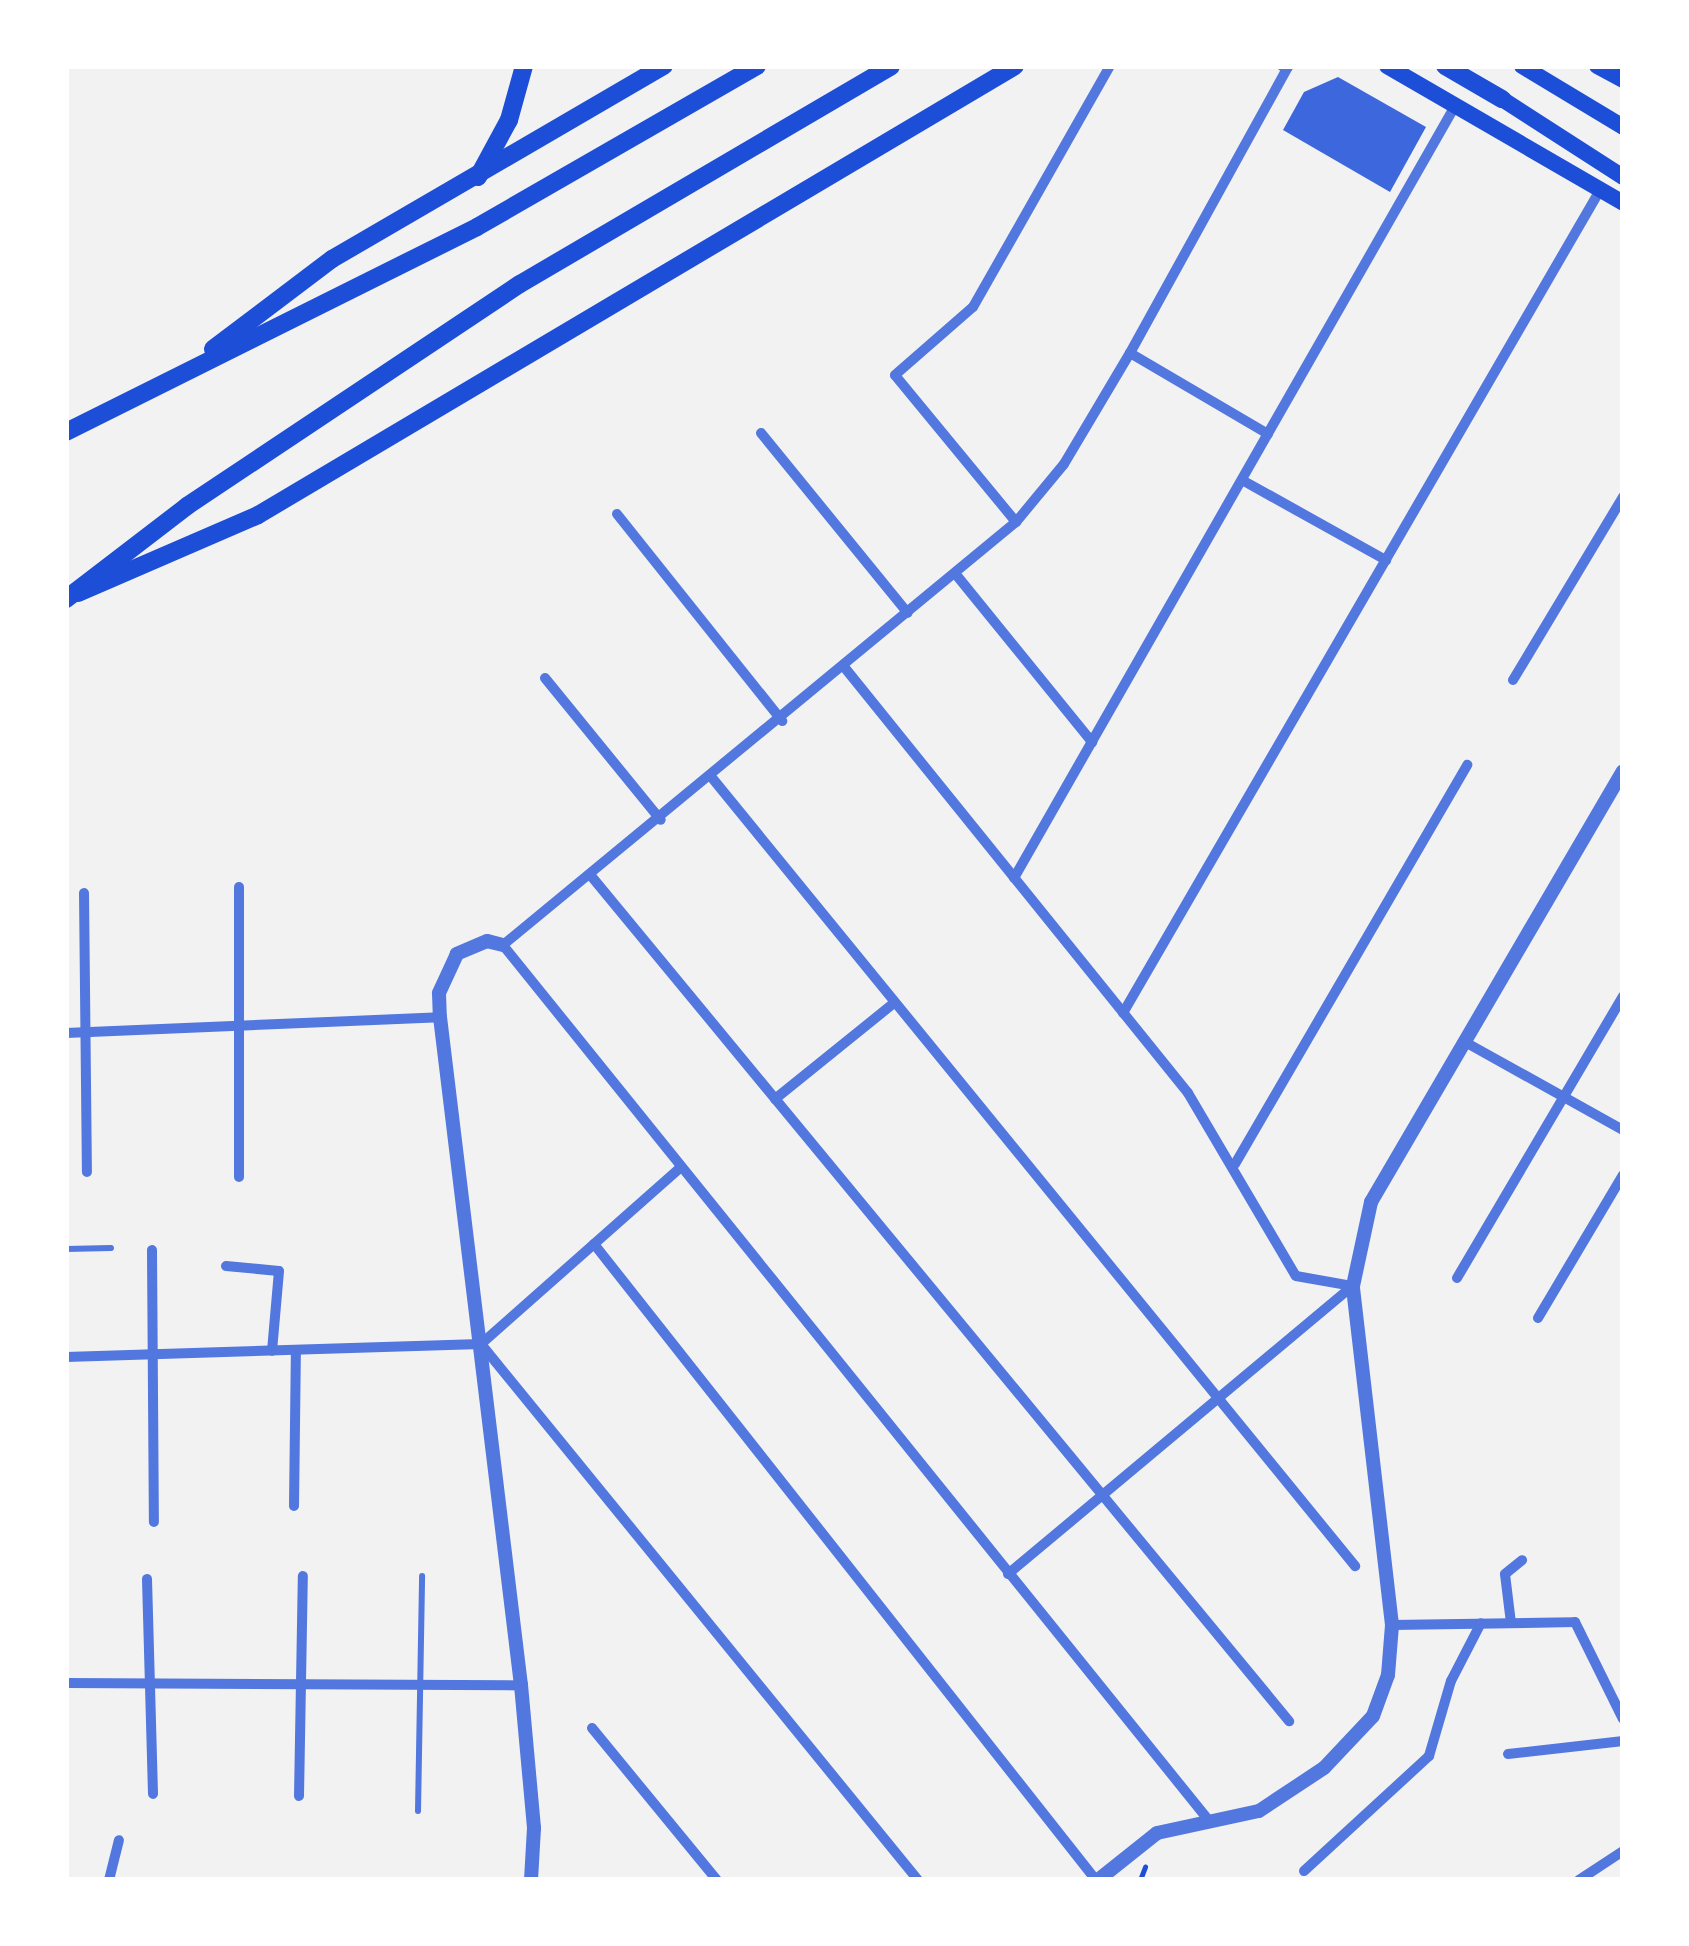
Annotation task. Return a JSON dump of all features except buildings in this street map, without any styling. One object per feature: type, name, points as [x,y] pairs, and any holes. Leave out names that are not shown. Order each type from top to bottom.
[{"type":"highway","points":[[478,178],[509,120],[524,66]]},
{"type":"highway","points":[[175,378],[332,259],[664,66]]},
{"type":"highway","points":[[66,432],[477,226],[757,66]]},
{"type":"highway","points":[[72,596],[187,506],[520,284],[891,66]]},
{"type":"highway","points":[[72,596],[258,515],[1016,66]]},
{"type":"highway","points":[[1445,66],[1502,99]]},
{"type":"main road","points":[[1522,66],[1623,127]]},
{"type":"main road","points":[[1597,66],[1623,80]]},
{"type":"main road","points":[[1388,68],[1623,203]]},
{"type":"main road","points":[[1502,99],[1623,176]]},
{"type":"street","points":[[1016,522],[895,375],[973,307],[1110,66]]},
{"type":"street","points":[[531,1880],[521,1685],[439,993],[465,946],[503,945],[592,877],[958,577],[1016,522],[1064,464],[1130,353],[1285,66]]},
{"type":"street","points":[[1014,878],[1455,106]]},
{"type":"street","points":[[1124,1013],[1599,192]]},
{"type":"street","points":[[1130,353],[1268,434]]},
{"type":"street","points":[[761,433],[908,614]]},
{"type":"street","points":[[1241,480],[1386,560]]},
{"type":"street","points":[[1514,680],[1623,497]]},
{"type":"street","points":[[617,514],[782,721]]},
{"type":"street","points":[[958,577],[1092,742]]},
{"type":"street","points":[[845,668],[1124,1013],[1235,1164],[1296,1276],[1353,1286]]},
{"type":"street","points":[[545,678],[661,820]]},
{"type":"street","points":[[1235,1164],[1468,765]]},
{"type":"street","points":[[594,1244],[1097,1880],[1157,1834],[1206,1817],[1259,1810],[1351,1745],[1388,1675],[1392,1625],[1353,1286],[1371,1202],[1623,770]]},
{"type":"street","points":[[713,779],[1355,1566]]},
{"type":"street","points":[[592,877],[1289,1721]]},
{"type":"street","points":[[239,887],[239,1177]]},
{"type":"street","points":[[84,893],[87,1172]]},
{"type":"street","points":[[503,945],[1206,1817]]},
{"type":"street","points":[[1457,1278],[1623,996]]},
{"type":"street","points":[[775,1099],[894,1003]]},
{"type":"street","points":[[66,1033],[440,1017]]},
{"type":"street","points":[[1465,1042],[1623,1130]]},
{"type":"street","points":[[67,1357],[481,1344],[680,1168]]},
{"type":"street","points":[[1538,1318],[1623,1175]]},
{"type":"street","points":[[152,1250],[154,1522]]},
{"type":"street","points":[[226,1266],[279,1271],[272,1351]]},
{"type":"street","points":[[1009,1574],[1353,1286]]},
{"type":"street","points":[[481,1344],[918,1880]]},
{"type":"street","points":[[294,1506],[296,1350]]},
{"type":"street","points":[[1511,1623],[1505,1574],[1522,1560]]},
{"type":"street","points":[[299,1796],[303,1576]]},
{"type":"street","points":[[147,1579],[153,1794]]},
{"type":"street","points":[[1392,1625],[1575,1622],[1623,1719]]},
{"type":"street","points":[[1304,1871],[1429,1756],[1451,1681],[1481,1623]]},
{"type":"street","points":[[66,1683],[521,1685]]},
{"type":"street","points":[[592,1728],[717,1880]]},
{"type":"street","points":[[1508,1754],[1623,1742]]},
{"type":"street","points":[[109,1880],[119,1840]]},
{"type":"street","points":[[1579,1880],[1623,1851]]},
{"type":"street","points":[[1604,1861],[1608,1880]]},
{"type":"lane","points":[[66,1249],[111,1248]]},
{"type":"lane","points":[[418,1811],[425,1685],[422,1576]]}]
